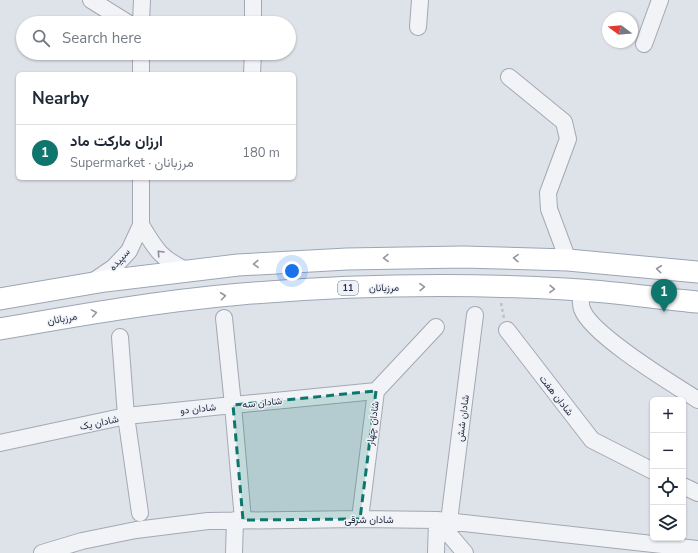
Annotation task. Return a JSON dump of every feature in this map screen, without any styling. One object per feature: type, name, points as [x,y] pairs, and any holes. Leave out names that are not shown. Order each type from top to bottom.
[{"type":"main road","points":[[0,299],[89,284],[238,265],[347,259],[463,257],[568,260],[698,272]]},
{"type":"main road","name":"مرزبانان","points":[[0,329],[110,310],[240,294],[348,288],[498,287],[581,290],[698,302]]},
{"type":"street","points":[[90,0],[116,16]]},
{"type":"street","points":[[141,16],[142,0]]},
{"type":"street","points":[[253,0],[253,16]]},
{"type":"street","points":[[418,27],[420,0]]},
{"type":"street","points":[[644,44],[660,0]]},
{"type":"street","points":[[141,60],[141,72]]},
{"type":"street","points":[[252,60],[252,72]]},
{"type":"street","points":[[510,77],[564,122],[568,139],[548,193],[548,209],[568,260]]},
{"type":"street","name":"سپیده","points":[[89,284],[114,267],[128,251],[141,225],[141,180]]},
{"type":"street","points":[[141,225],[159,254],[173,264],[188,271]]},
{"type":"street","points":[[581,290],[582,309],[593,326],[624,350],[698,400]]},
{"type":"street","name":"شادان شش","points":[[436,553],[443,521],[475,315]]},
{"type":"street","name":"شادان سه","points":[[224,318],[233,404],[376,391]]},
{"type":"street","name":"شادان چهار","points":[[360,519],[376,391],[436,327]]},
{"type":"street","name":"شادان هفت","points":[[507,330],[592,440],[650,469]]},
{"type":"street","points":[[120,337],[126,416]]},
{"type":"street","points":[[233,404],[238,520],[234,553]]},
{"type":"street","name":"شادان دو","points":[[126,416],[233,404]]},
{"type":"street","name":"شادان یک","points":[[0,443],[126,416],[140,513]]},
{"type":"street","points":[[686,487],[698,493]]},
{"type":"street","name":"شادان شرقی","points":[[42,553],[82,541],[136,530],[208,521],[360,519],[443,521],[698,549]]},
{"type":"street","points":[[443,521],[465,553]]},
{"type":"path","points":[[498,287],[507,330]]},
{"type":"highlighted area","points":[[376,391],[360,519],[243,520],[233,405]]},
{"type":"place","name":"ارزان مارکت ماد","points":[[664,312]]}]
